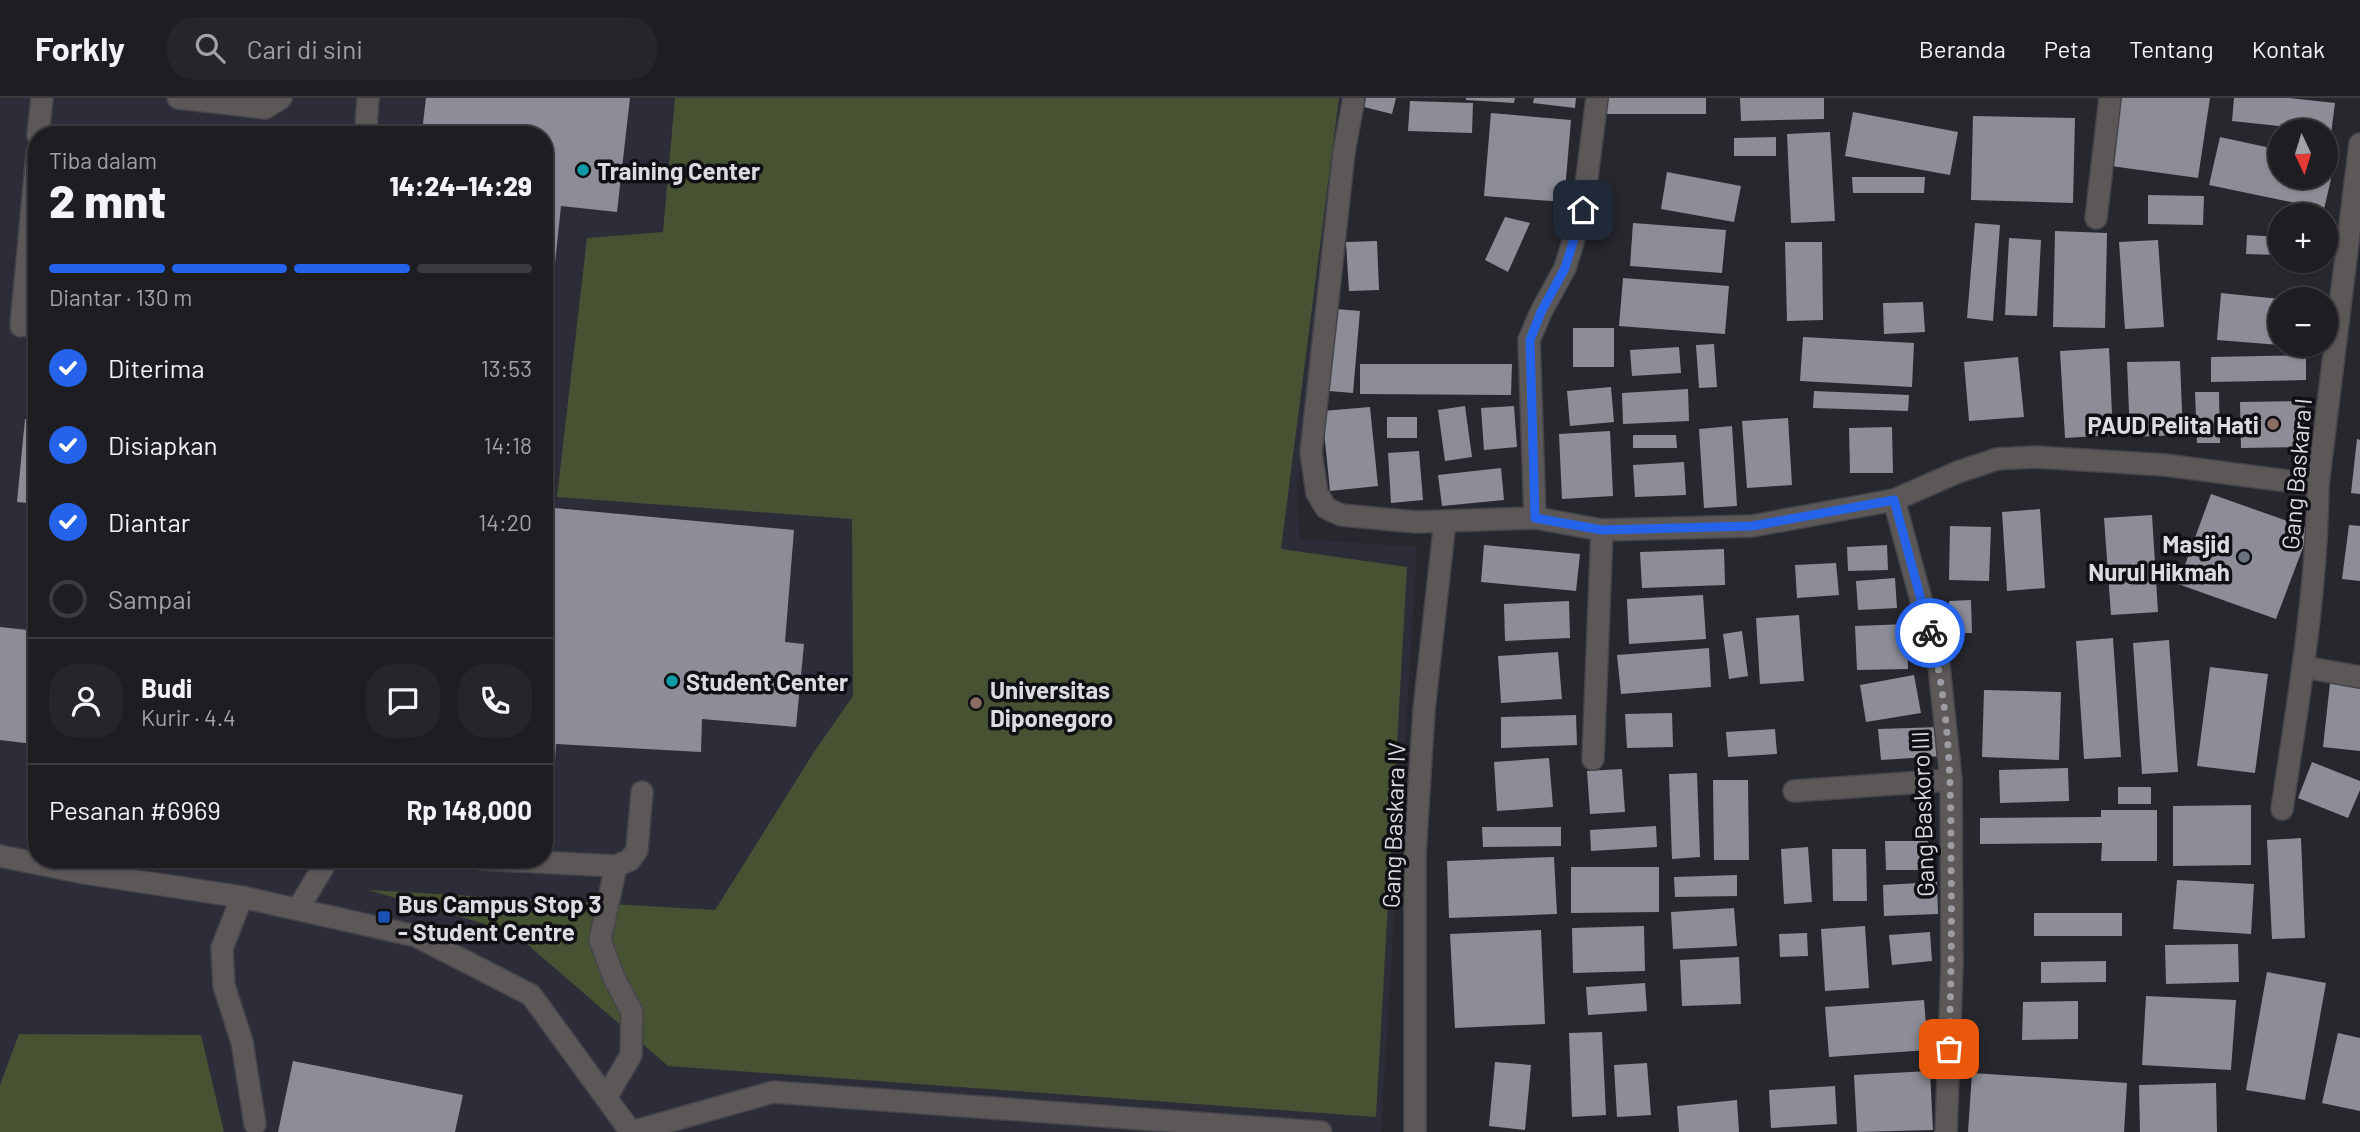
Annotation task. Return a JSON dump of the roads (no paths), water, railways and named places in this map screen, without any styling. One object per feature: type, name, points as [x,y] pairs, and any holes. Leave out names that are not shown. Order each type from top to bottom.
[{"type":"street","points":[[39,126],[42,98]]},
{"type":"street","points":[[177,98],[265,108],[281,98]]},
{"type":"street","points":[[366,126],[368,98]]},
{"type":"street","points":[[1354,98],[1345,152],[1311,453],[1317,494],[1326,508],[1340,515],[1416,522],[1535,518],[1602,530],[1752,526],[1894,500],[1958,472],[1997,459],[2036,457],[2165,465],[2318,485]]},
{"type":"street","points":[[1535,518],[1530,340],[1541,312],[1565,268],[1583,210],[1597,98]]},
{"type":"street","points":[[2096,218],[2110,98]]},
{"type":"street","name":"Gang Baskara I","points":[[2282,809],[2309,634],[2318,534],[2318,485],[2360,144]]},
{"type":"street","points":[[21,326],[28,251]]},
{"type":"street","name":"Gang Baskoro III","points":[[1894,500],[1939,666],[1951,779],[1952,965],[1946,1132]]},
{"type":"street","name":"Gang Baskara IV","points":[[1415,1132],[1415,854],[1424,710],[1446,521]]},
{"type":"street","points":[[1593,759],[1602,530]]},
{"type":"street","points":[[2303,667],[2360,677]]},
{"type":"street","points":[[1794,791],[1951,779]]},
{"type":"street","points":[[553,863],[616,866],[630,860],[637,850],[642,792]]},
{"type":"street","points":[[0,856],[28,862]]},
{"type":"street","points":[[606,1098],[631,1055],[632,1012],[614,978],[600,940],[616,866]]},
{"type":"street","points":[[59,868],[242,897],[416,936],[531,995],[631,1132],[773,1092],[1321,1132]]},
{"type":"street","points":[[298,909],[323,868]]},
{"type":"street","points":[[242,897],[222,948],[224,986],[242,1042],[255,1124]]},
{"type":"place","name":"Training Center","points":[[583,170]]},
{"type":"place","name":"PAUD Pelita Hati","points":[[2273,424]]},
{"type":"place","name":"Masjid Nurul Hikmah","points":[[2244,557]]},
{"type":"place","name":"Student Center","points":[[672,681]]},
{"type":"place","name":"Universitas Diponegoro","points":[[976,703]]},
{"type":"place","name":"Bus Campus Stop 3 - Student Centre","points":[[384,917]]}]
